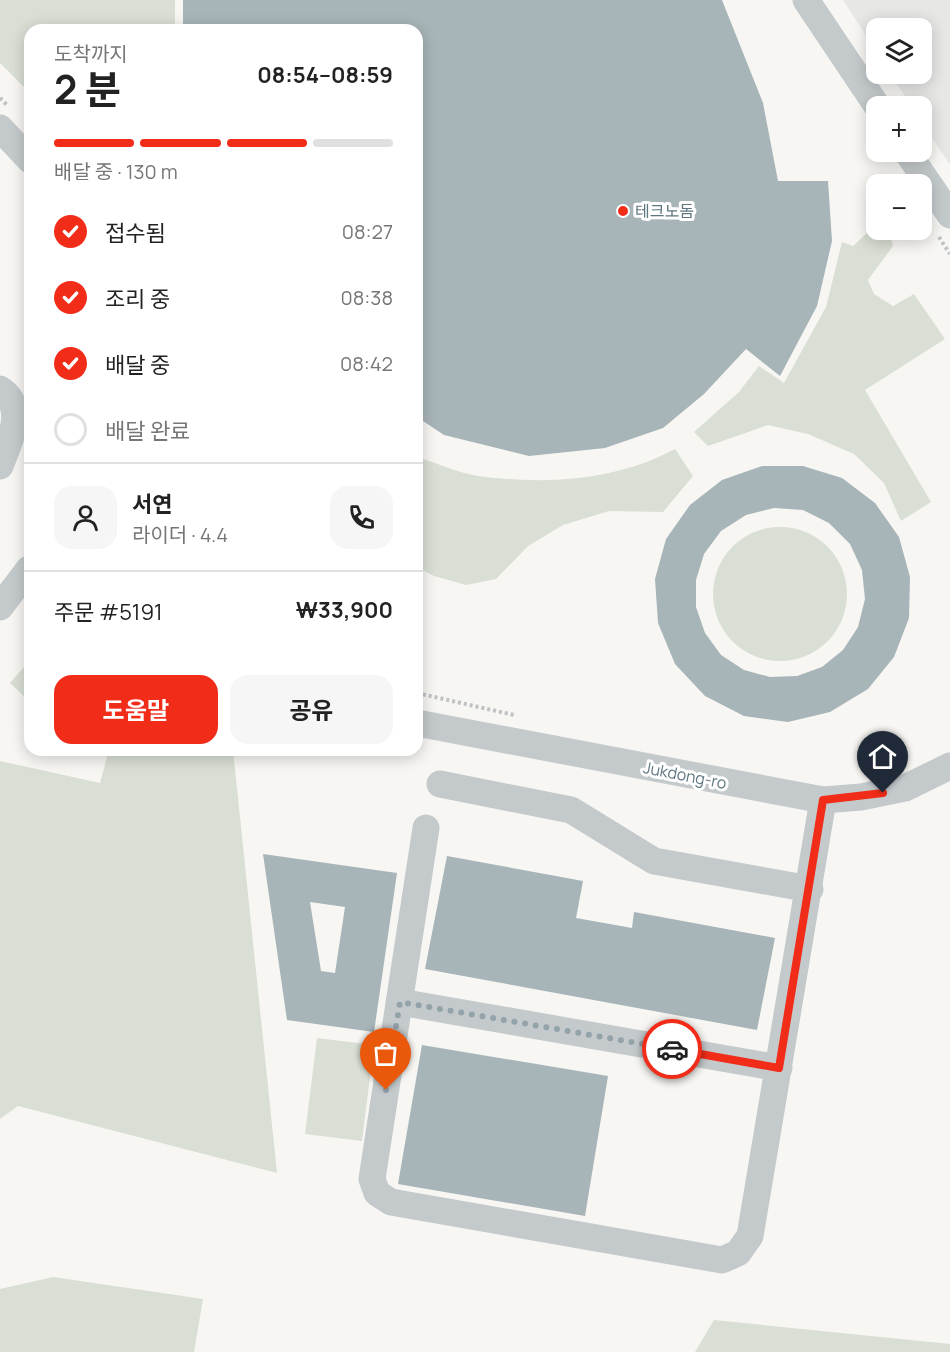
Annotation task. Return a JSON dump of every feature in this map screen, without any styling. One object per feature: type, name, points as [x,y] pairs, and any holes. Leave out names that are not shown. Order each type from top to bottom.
[{"type":"street","points":[[806,0],[870,96]]},
{"type":"street","points":[[0,128],[24,154]]},
{"type":"street","points":[[915,162],[950,215]]},
{"type":"street","points":[[0,389],[11,402],[16,416],[0,466]]},
{"type":"street","points":[[3,598],[24,575]]},
{"type":"street","name":"Jukdong-ro","points":[[423,724],[823,800],[861,797],[905,789],[950,766]]},
{"type":"street","points":[[440,784],[571,810],[654,861],[810,889]]},
{"type":"street","points":[[426,828],[372,1179],[377,1193],[391,1202],[722,1260],[738,1253],[750,1236],[810,889],[823,800]]},
{"type":"street","points":[[400,1002],[779,1068]]},
{"type":"path","points":[[423,694],[506,711],[524,720]]},
{"type":"shaded area","points":[[0,0],[175,0],[175,24],[24,24],[24,87],[0,63]]},
{"type":"shaded area","points":[[843,0],[950,0],[950,165],[932,138],[932,96],[905,96],[897,84],[932,84],[932,18],[866,18],[866,36]]},
{"type":"shaded area","points":[[866,234],[866,240],[892,240],[893,246],[868,280],[874,294],[893,306],[914,294],[945,339],[865,390],[931,502],[901,521],[884,483],[854,454],[808,434],[768,425],[708,446],[694,432],[739,392],[759,366],[784,383],[826,307],[842,242],[853,246]]},
{"type":"shaded area","points":[[675,449],[693,476],[663,512],[609,511],[563,525],[528,546],[496,579],[466,585],[434,576],[423,570],[423,459],[470,475],[528,480],[554,480],[604,474],[652,460]]},
{"type":"shaded area","points":[[780,527],[806,532],[828,546],[842,568],[847,594],[842,620],[828,642],[806,656],[780,661],[754,656],[732,642],[718,620],[713,594],[718,568],[732,546],[754,532]]},
{"type":"shaded area","points":[[24,667],[24,696],[10,683]]},
{"type":"shaded area","points":[[107,756],[234,756],[277,1173],[18,1106],[0,1119],[0,761],[100,783]]},
{"type":"shaded area","points":[[317,1038],[374,1045],[362,1141],[305,1134]]},
{"type":"shaded area","points":[[53,1277],[203,1299],[194,1352],[0,1352],[0,1289]]},
{"type":"shaded area","points":[[714,1320],[950,1344],[950,1352],[695,1352]]},
{"type":"building","name":"테크노돔","points":[[183,0],[722,0],[763,103],[778,181],[828,181],[832,241],[817,306],[780,376],[746,349],[704,394],[663,428],[605,448],[529,456],[444,435],[423,421],[423,24],[183,24]]},
{"type":"building","points":[[762,466],[803,466],[842,478],[875,503],[899,537],[910,577],[909,618],[894,657],[868,689],[830,712],[788,722],[744,716],[705,696],[675,664],[658,623],[655,579],[666,539],[690,505],[722,480]],"holes":[[[774,508],[803,510],[829,523],[850,544],[862,570],[865,599],[858,627],[843,650],[822,667],[797,676],[770,677],[744,670],[721,655],[705,633],[696,607],[696,580],[704,554],[721,531],[746,515]]]},
{"type":"building","points":[[263,854],[397,873],[374,1032],[287,1020]],"holes":[[[310,902],[345,907],[335,973],[321,971]]]},
{"type":"building","points":[[447,856],[583,881],[576,918],[632,928],[634,912],[775,938],[757,1030],[425,969]]},
{"type":"building","points":[[422,1045],[608,1076],[585,1216],[398,1184]]},
{"type":"way so far","points":[[386,1090],[400,1002],[672,1049]]},
{"type":"place","name":"테크노돔","points":[[623,211]]},
{"type":"route","points":[[672,1049],[779,1068],[823,800],[883,793]]}]
